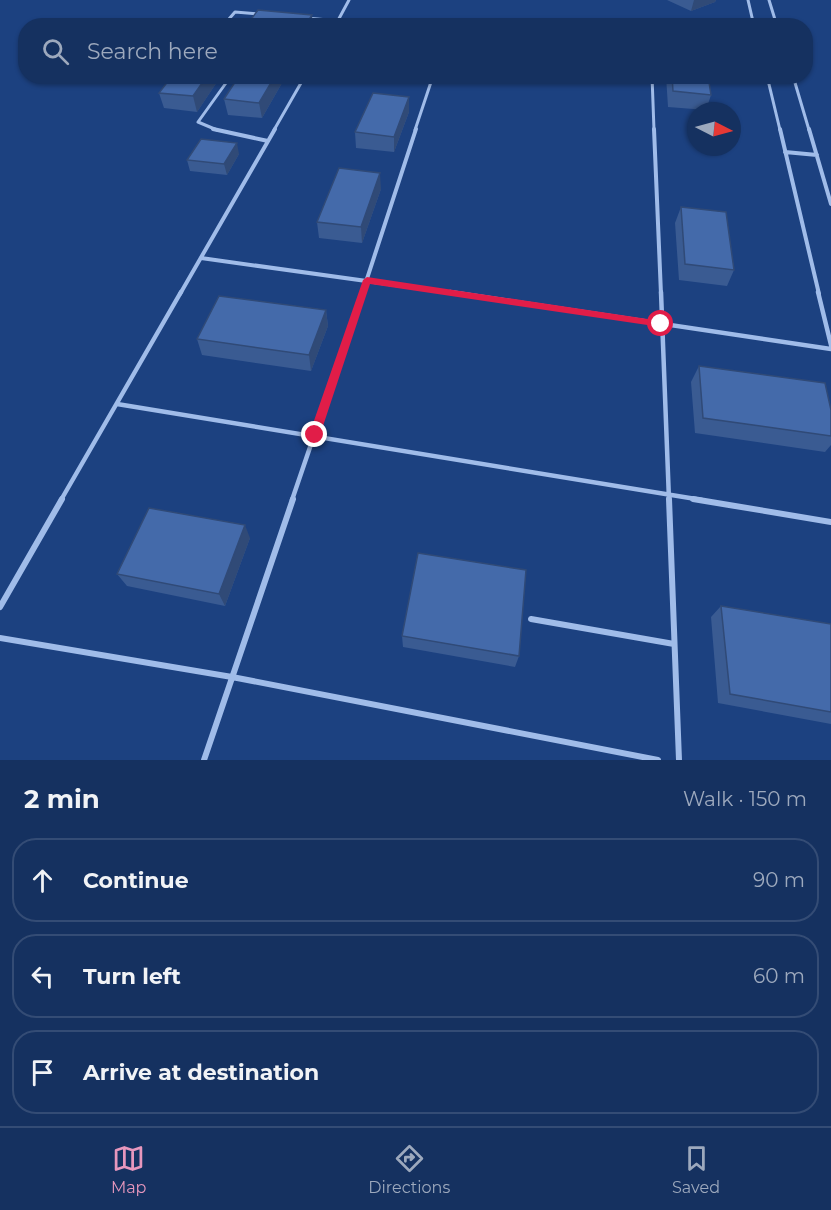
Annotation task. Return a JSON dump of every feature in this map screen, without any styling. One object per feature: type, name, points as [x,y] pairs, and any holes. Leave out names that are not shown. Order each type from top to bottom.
[{"type":"lane","points":[[340,18],[349,0]]},
{"type":"lane","points":[[748,0],[752,18]]},
{"type":"lane","points":[[769,0],[775,18]]},
{"type":"lane","points":[[230,18],[235,12],[269,15]]},
{"type":"lane","points":[[225,84],[198,123],[215,130],[268,141]]},
{"type":"lane","points":[[0,607],[300,84]]},
{"type":"lane","points":[[204,760],[367,280],[430,84]]},
{"type":"lane","points":[[651,84],[679,760]]},
{"type":"lane","points":[[201,258],[831,347],[769,84]]},
{"type":"lane","points":[[795,84],[831,204]]},
{"type":"lane","points":[[785,152],[817,155]]},
{"type":"lane","points":[[117,404],[831,522]]},
{"type":"lane","points":[[531,619],[674,644]]},
{"type":"lane","points":[[0,638],[232,677],[658,760]]},
{"type":"building","points":[[258,10],[312,15],[310,18],[252,18]]},
{"type":"building","points":[[166,84],[201,84],[193,96],[159,93]]},
{"type":"building","points":[[234,84],[270,84],[259,103],[224,99]]},
{"type":"building","points":[[673,84],[709,84],[711,95],[673,91]]},
{"type":"building","points":[[373,93],[409,97],[394,137],[355,132]]},
{"type":"building","points":[[201,139],[237,143],[224,164],[187,160]]},
{"type":"building","points":[[339,168],[380,173],[361,227],[317,222]]},
{"type":"building","points":[[681,207],[726,212],[734,270],[685,264]]},
{"type":"building","points":[[219,296],[326,310],[309,355],[197,339]]},
{"type":"building","points":[[699,366],[825,383],[831,410],[831,436],[703,418]]},
{"type":"building","points":[[149,508],[245,525],[219,594],[117,574]]},
{"type":"building","points":[[418,553],[526,570],[519,656],[402,636]]},
{"type":"building","points":[[721,606],[831,624],[831,712],[730,694]]},
{"type":"route","points":[[315,435],[367,280],[661,324]]}]
